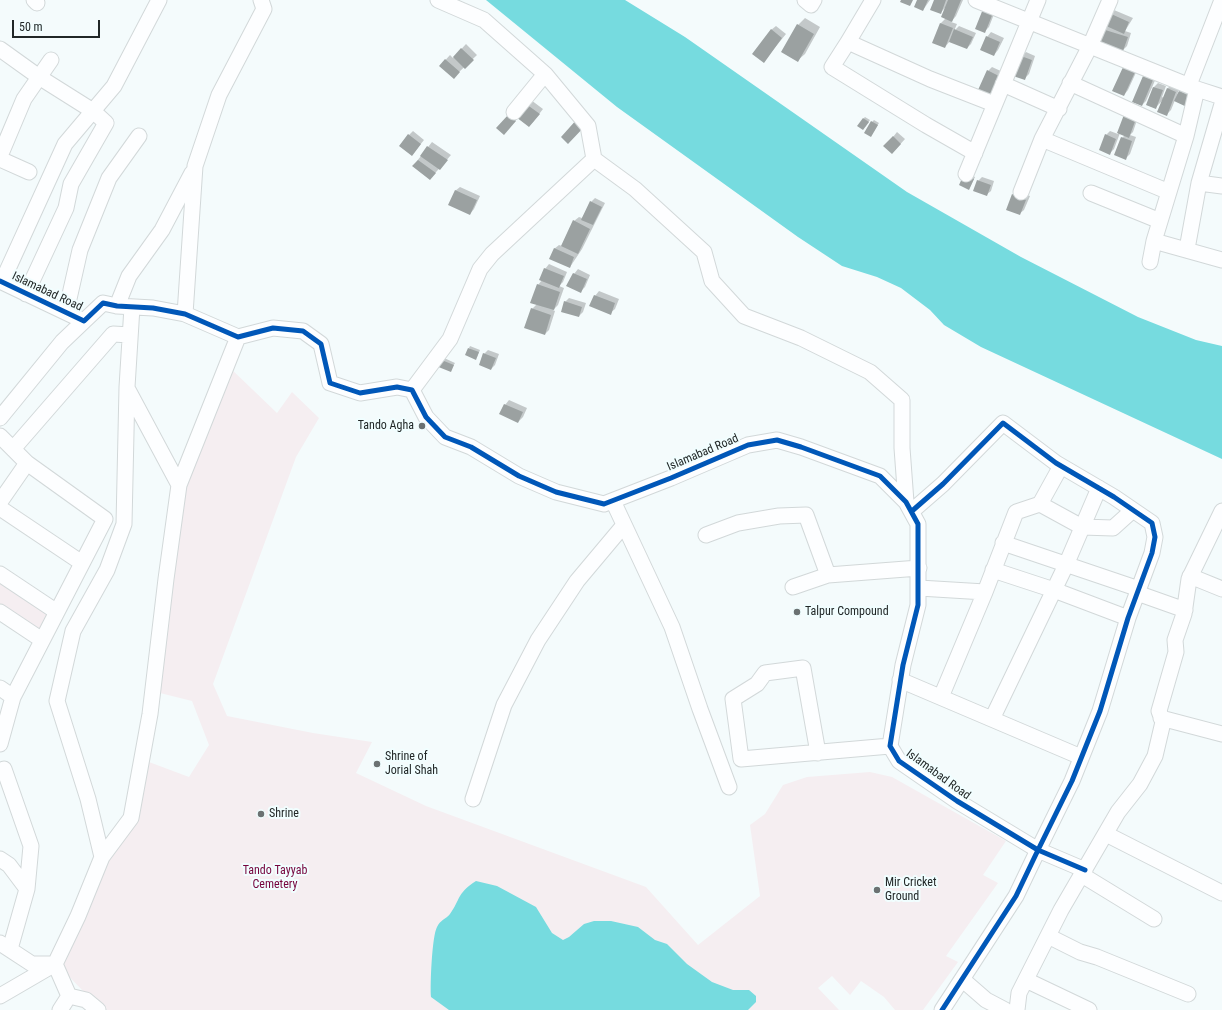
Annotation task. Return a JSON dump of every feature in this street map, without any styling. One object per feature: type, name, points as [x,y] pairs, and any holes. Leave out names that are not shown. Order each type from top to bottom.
[{"type":"street","points":[[1,281],[65,144],[114,86],[159,0]]},
{"type":"street","points":[[102,857],[88,799],[57,701],[73,631],[107,570],[124,524],[127,387],[130,335],[124,306],[129,276],[162,230],[195,166],[220,95],[264,9],[261,0]]},
{"type":"street","points":[[438,0],[484,20],[545,74],[588,126],[594,159],[636,189],[704,252],[712,281],[744,316],[801,338],[870,372],[902,400],[902,448],[909,506],[943,484],[1003,423],[1060,466],[1099,488],[1152,522],[1155,537],[1152,553],[1128,618],[1100,711],[1072,781],[1016,896],[942,1010]]},
{"type":"street","points":[[805,0],[811,5],[814,0]]},
{"type":"street","points":[[873,0],[832,67],[926,125],[975,152]]},
{"type":"street","points":[[976,0],[1193,87],[1222,97]]},
{"type":"street","points":[[966,174],[1028,21],[1038,0]]},
{"type":"street","points":[[1021,192],[1042,139],[1059,109],[1070,83],[1090,46],[1110,0]]},
{"type":"street","points":[[1150,262],[1154,240],[1186,136],[1193,87],[1222,0]]},
{"type":"street","points":[[848,42],[930,79],[994,104]]},
{"type":"street","points":[[0,49],[39,77],[93,111],[106,123],[70,184],[66,208],[26,294]]},
{"type":"street","points":[[29,172],[0,158],[24,99],[51,60]]},
{"type":"street","points":[[514,112],[545,74]]},
{"type":"street","points":[[1070,83],[1186,136]]},
{"type":"street","points":[[1003,84],[1059,109]]},
{"type":"street","points":[[1187,249],[1199,183],[1222,104]]},
{"type":"street","points":[[66,312],[80,250],[109,178],[139,136]]},
{"type":"street","points":[[1042,139],[1168,192]]},
{"type":"street","points":[[0,996],[55,964],[78,916],[102,857],[131,818],[150,714],[179,485],[238,337],[273,328],[303,330],[321,344],[330,383],[360,392],[397,386],[412,390],[450,339],[480,268],[492,254],[594,159]]},
{"type":"street","points":[[185,314],[195,166]]},
{"type":"street","points":[[1199,183],[1222,186]]},
{"type":"street","points":[[1091,193],[1160,221]]},
{"type":"street","points":[[1154,240],[1222,260]]},
{"type":"street","name":"Islamabad Road","points":[[1,281],[84,321],[103,303],[153,308],[185,314],[238,337]]},
{"type":"street","points":[[0,418],[62,342],[84,321]]},
{"type":"street","points":[[13,449],[113,334],[130,335]]},
{"type":"street","points":[[127,387],[179,485]]},
{"type":"street","name":"Islamabad Road","points":[[412,390],[426,416],[445,437],[471,447],[519,476],[556,492],[604,504],[748,445],[777,440],[801,447],[880,476],[909,506],[918,524],[918,605],[900,680],[890,746],[899,761],[957,801],[1038,850],[1083,873],[1154,919]]},
{"type":"street","points":[[0,436],[27,463],[105,519],[13,697],[0,744],[1,770],[31,846],[27,889],[5,946],[32,964],[55,964]]},
{"type":"street","points":[[0,502],[27,463]]},
{"type":"street","points":[[941,697],[985,592],[1016,512],[1040,504],[1060,466]]},
{"type":"street","points":[[992,719],[1066,565],[1099,488]]},
{"type":"street","points":[[613,501],[672,627],[700,709],[730,787]]},
{"type":"street","points":[[1040,504],[1082,527],[1113,528],[1133,510]]},
{"type":"street","points":[[0,508],[82,563]]},
{"type":"street","points":[[1017,1010],[1019,994],[1061,910],[1118,812],[1140,784],[1155,756],[1162,722],[1159,711],[1176,652],[1175,640],[1185,610],[1190,576],[1222,511]]},
{"type":"street","points":[[706,535],[738,523],[779,516],[806,515],[828,575]]},
{"type":"street","points":[[473,799],[504,704],[538,640],[577,581],[624,525]]},
{"type":"street","points":[[1003,543],[1138,591],[1185,610]]},
{"type":"street","points":[[793,587],[828,575],[919,568]]},
{"type":"street","points":[[993,570],[1054,590],[1128,618]]},
{"type":"street","points":[[0,574],[57,612]]},
{"type":"street","points":[[1190,576],[1222,589]]},
{"type":"street","points":[[919,588],[985,592]]},
{"type":"street","points":[[0,612],[42,640]]},
{"type":"street","points":[[818,753],[803,668],[765,673],[757,684],[733,699],[741,759],[818,753],[890,746]]},
{"type":"street","points":[[900,680],[1081,757]]},
{"type":"street","points":[[0,688],[13,697]]},
{"type":"street","points":[[1161,718],[1222,734]]},
{"type":"street","points":[[1106,834],[1222,893]]},
{"type":"street","points":[[0,859],[8,865],[27,889]]},
{"type":"street","points":[[1048,936],[1080,952],[1097,957],[1188,994]]},
{"type":"street","points":[[55,964],[69,996]]},
{"type":"street","points":[[962,980],[986,1000],[1005,1010]]},
{"type":"street","points":[[1026,980],[1089,1010]]},
{"type":"street","points":[[60,1010],[69,996]]},
{"type":"street","points":[[69,996],[86,1000],[98,1010]]},
{"type":"green space","name":"Tando Tayyab Cemetery","points":[[227,365],[277,413],[292,392],[319,418],[296,457],[213,684],[227,716],[313,733],[372,742],[356,773],[426,806],[646,887],[698,945],[760,896],[750,825],[765,814],[783,785],[807,777],[870,772],[892,777],[1006,841],[983,875],[998,883],[946,956],[958,962],[923,1010],[895,1010],[884,997],[861,981],[850,995],[832,976],[818,988],[839,1010],[107,1010],[83,990],[62,967],[78,916],[131,818],[141,759],[189,777],[209,745],[192,701],[152,691],[179,485]]},
{"type":"green space","points":[[0,574],[57,612],[42,640],[0,612]]},
{"type":"water","points":[[486,0],[625,0],[685,37],[907,192],[1021,257],[1138,317],[1196,340],[1222,346],[1222,459],[981,347],[944,325],[930,310],[901,288],[877,277],[842,266],[798,237],[617,107]]},
{"type":"water","points":[[476,881],[497,886],[536,907],[552,933],[563,940],[569,937],[584,924],[594,921],[611,921],[638,927],[655,940],[667,944],[687,964],[712,982],[733,990],[749,990],[756,996],[756,1002],[748,1010],[449,1010],[431,997],[432,961],[435,932],[440,923],[450,914],[462,893]]},
{"type":"building","points":[[901,0],[913,0],[910,6],[900,2]]},
{"type":"building","points":[[917,0],[928,0],[923,11],[914,7]]},
{"type":"building","points":[[934,0],[946,0],[941,14],[930,10]]},
{"type":"building","points":[[948,0],[961,0],[952,22],[941,17]]},
{"type":"building","points":[[983,9],[993,13],[985,33],[975,29]]},
{"type":"building","points":[[1109,13],[1129,22],[1124,34],[1104,25]]},
{"type":"building","points":[[940,23],[953,28],[945,48],[932,43]]},
{"type":"building","points":[[797,24],[814,34],[798,62],[781,52]]},
{"type":"building","points":[[771,29],[782,38],[764,63],[752,54]]},
{"type":"building","points":[[954,29],[973,37],[967,49],[949,42]]},
{"type":"building","points":[[1102,29],[1128,37],[1123,51],[1097,42]]},
{"type":"building","points":[[986,36],[1000,42],[994,56],[980,50]]},
{"type":"building","points":[[461,48],[474,60],[465,69],[453,57]]},
{"type":"building","points":[[1021,56],[1032,60],[1025,80],[1013,76]]},
{"type":"building","points":[[445,59],[460,72],[454,79],[439,66]]},
{"type":"building","points":[[1124,65],[1136,70],[1124,96],[1112,91]]},
{"type":"building","points":[[987,70],[999,76],[991,95],[978,90]]},
{"type":"building","points":[[1143,76],[1153,80],[1142,106],[1132,102]]},
{"type":"building","points":[[1153,87],[1163,90],[1156,109],[1146,105]]},
{"type":"building","points":[[1167,88],[1176,92],[1167,116],[1157,112]]},
{"type":"building","points":[[1179,91],[1194,98],[1189,108],[1174,101]]},
{"type":"building","points":[[526,104],[540,114],[529,127],[516,117]]},
{"type":"building","points":[[1125,112],[1137,116],[1129,138],[1117,133]]},
{"type":"building","points":[[508,115],[516,121],[504,135],[496,128]]},
{"type":"building","points":[[578,118],[586,125],[568,144],[561,137]]},
{"type":"building","points":[[863,118],[869,122],[863,130],[857,126]]},
{"type":"building","points":[[871,121],[878,125],[871,137],[864,133]]},
{"type":"building","points":[[408,134],[421,144],[412,156],[399,146]]},
{"type":"building","points":[[1105,134],[1116,139],[1110,155],[1099,150]]},
{"type":"building","points":[[893,136],[901,144],[892,154],[883,146]]},
{"type":"building","points":[[1121,137],[1132,141],[1126,160],[1114,155]]},
{"type":"building","points":[[427,146],[448,160],[440,170],[420,156]]},
{"type":"building","points":[[418,160],[436,173],[430,180],[412,166]]},
{"type":"building","points":[[964,174],[974,179],[969,190],[959,185]]},
{"type":"building","points":[[977,180],[991,185],[987,196],[973,191]]},
{"type":"building","points":[[455,190],[477,200],[470,215],[448,205]]},
{"type":"building","points":[[1012,194],[1026,200],[1020,215],[1006,210]]},
{"type":"building","points":[[590,201],[602,207],[593,225],[581,220]]},
{"type":"building","points":[[573,220],[590,229],[578,254],[561,246]]},
{"type":"building","points":[[554,248],[574,257],[570,268],[549,259]]},
{"type":"building","points":[[544,268],[564,276],[559,288],[539,280]]},
{"type":"building","points":[[573,273],[587,279],[581,293],[566,286]]},
{"type":"building","points":[[537,284],[560,292],[554,310],[530,303]]},
{"type":"building","points":[[594,295],[615,303],[611,315],[589,306]]},
{"type":"building","points":[[564,301],[582,307],[579,317],[561,312]]},
{"type":"building","points":[[531,308],[551,315],[545,335],[524,328]]},
{"type":"building","points":[[468,348],[479,352],[476,360],[465,355]]},
{"type":"building","points":[[483,353],[496,358],[491,370],[479,365]]},
{"type":"building","points":[[439,359],[454,365],[451,372],[436,366]]},
{"type":"building","points":[[504,404],[523,412],[518,423],[499,414]]},
{"type":"cycle path","points":[[0,281],[84,321],[103,303],[117,306],[153,308],[185,314],[238,337],[273,328],[303,331],[321,344],[330,383],[360,393],[397,387],[412,390],[426,417],[445,437],[471,447],[519,476],[556,492],[604,504],[671,478],[748,445],[777,440],[801,447],[880,476],[906,502],[918,524],[918,605],[903,665],[890,746],[899,761],[957,801],[1038,850],[1016,896],[942,1010]]},
{"type":"cycle path","points":[[912,511],[943,484],[1003,423],[1056,463],[1114,497],[1152,523],[1155,537],[1152,553],[1128,618],[1100,711],[1072,781],[1038,850],[1085,870]]},
{"type":"place","name":"Tando Agha","points":[[422,426]]},
{"type":"place","name":"Talpur Compound","points":[[797,612]]},
{"type":"place","name":"Shrine of Jorial Shah","points":[[377,764]]},
{"type":"place","name":"Shrine","points":[[261,814]]},
{"type":"place","name":"Mir Cricket Ground","points":[[877,890]]}]
